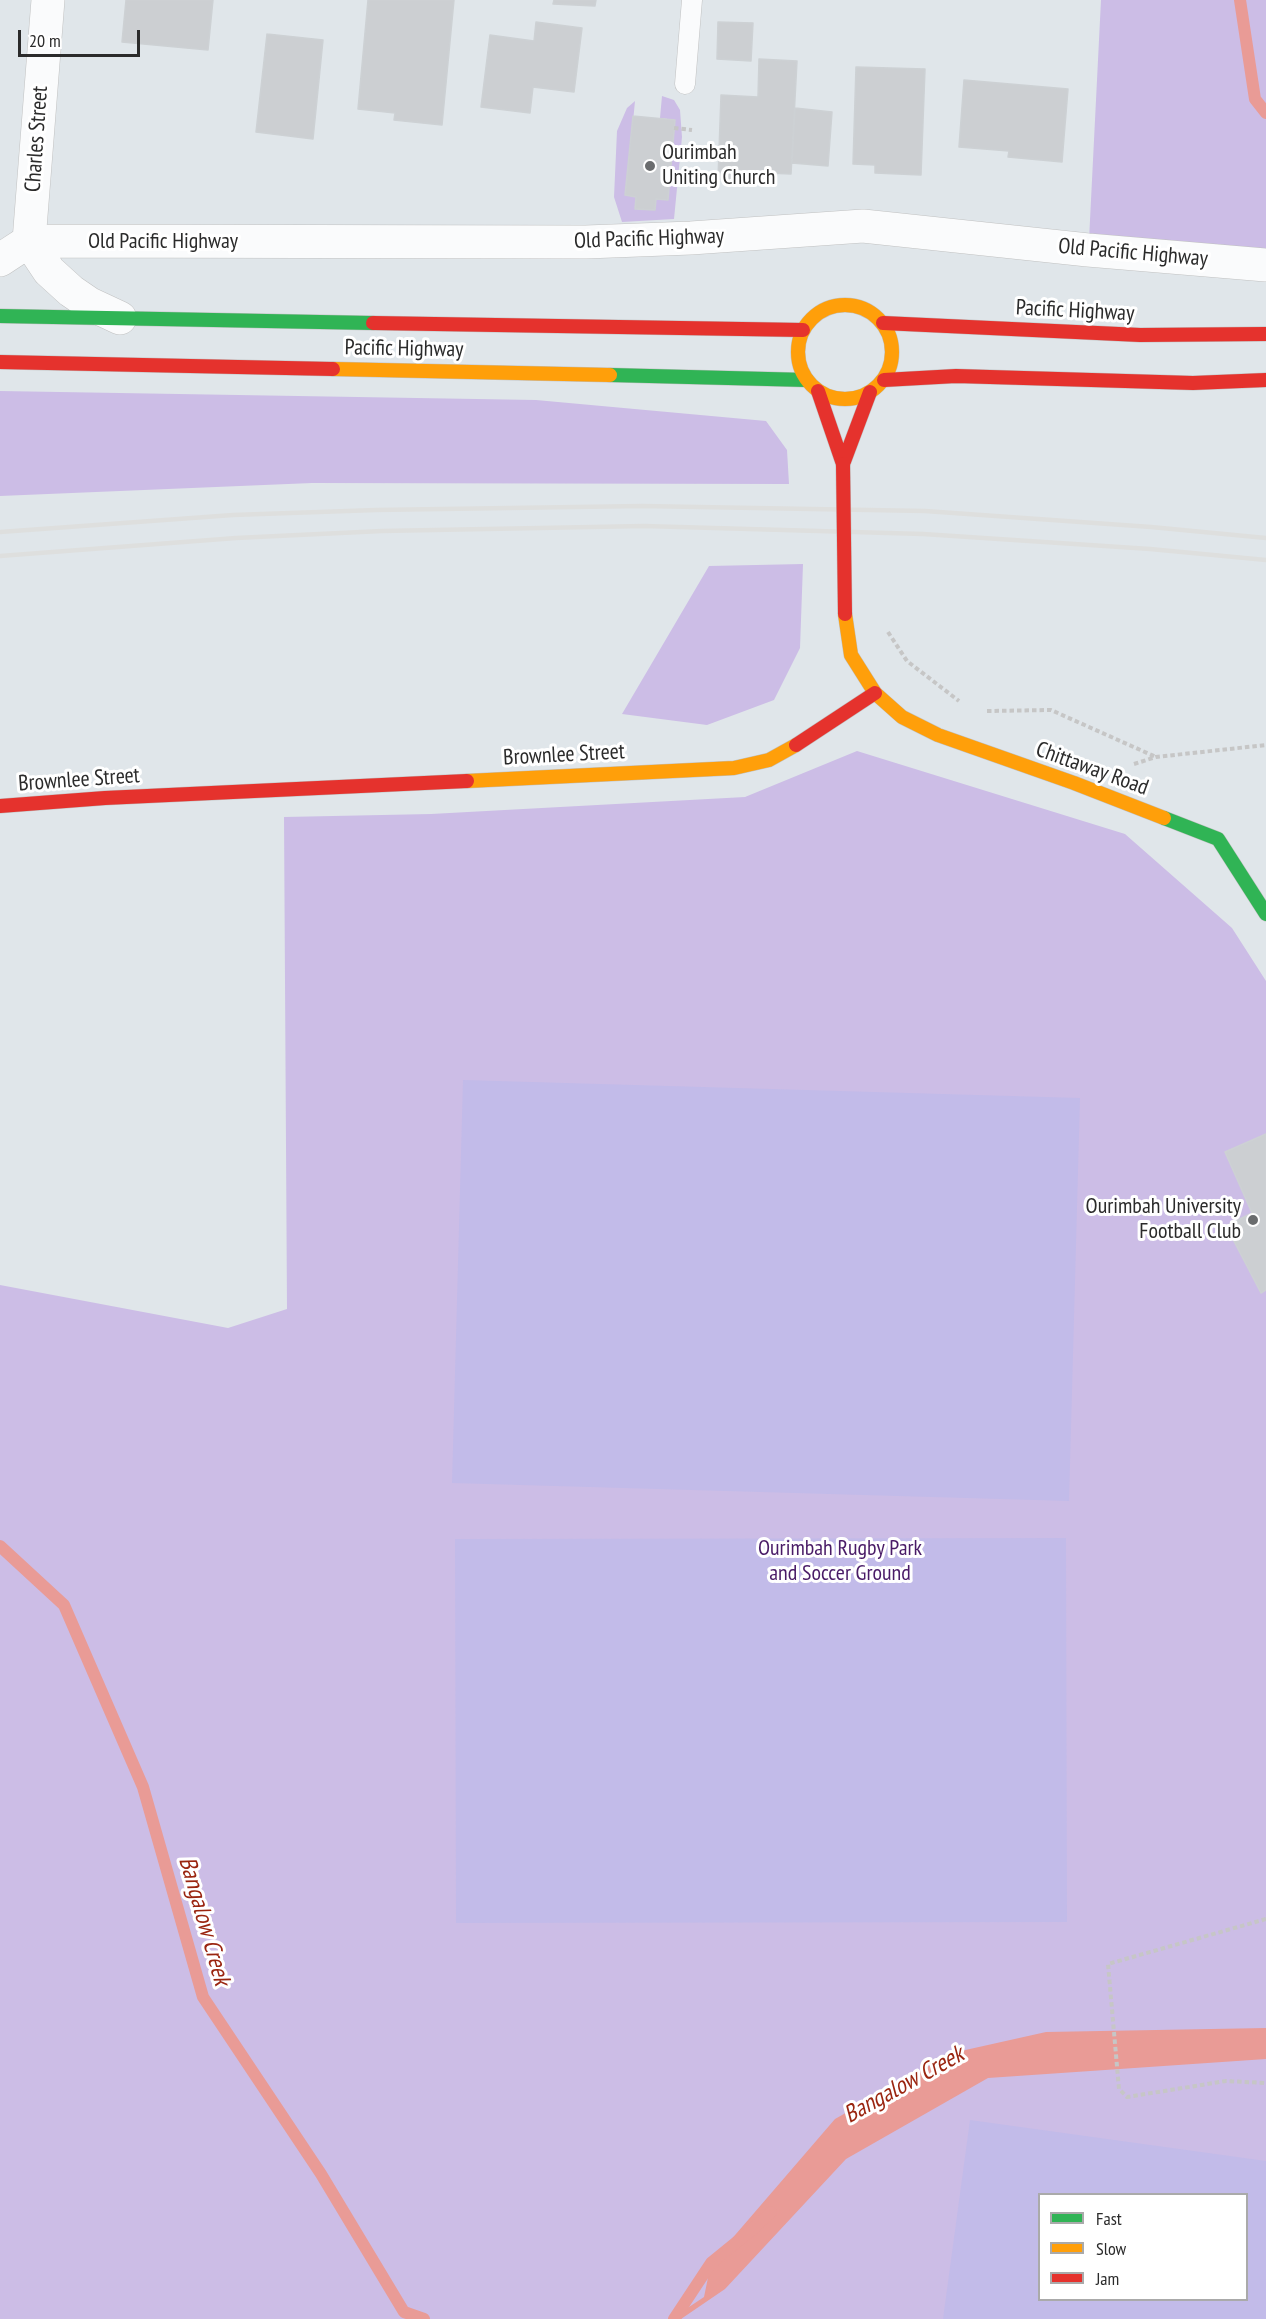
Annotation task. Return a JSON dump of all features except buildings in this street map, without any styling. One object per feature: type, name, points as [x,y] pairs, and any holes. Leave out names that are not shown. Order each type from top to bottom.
[{"type":"main road","points":[[841,305],[858,306],[872,314],[883,323],[891,337],[893,354],[884,380],[870,392],[858,398],[846,400],[830,398],[818,391],[807,380],[800,366],[798,349],[803,330],[813,318],[827,308],[841,305]]},
{"type":"main road","name":"Pacific Highway","points":[[0,316],[803,330]]},
{"type":"main road","name":"Pacific Highway","points":[[883,323],[1140,335],[1266,334]]},
{"type":"main road","name":"Pacific Highway","points":[[0,362],[807,380]]},
{"type":"main road","points":[[884,380],[967,376],[1193,383],[1266,380]]},
{"type":"main road","points":[[818,391],[843,464],[845,614],[851,655],[875,693]]},
{"type":"main road","points":[[843,464],[870,392]]},
{"type":"main road","name":"Chittaway Road","points":[[875,693],[902,717],[938,735],[1074,783],[1218,839],[1266,914]]},
{"type":"main road","name":"Brownlee Street","points":[[0,806],[105,798],[734,768],[768,760],[796,745],[875,693]]},
{"type":"street","name":"Charles Street","points":[[29,241],[48,0]]},
{"type":"street","name":"Old Pacific Highway","points":[[29,241],[586,242],[691,238],[863,226],[1088,250],[1266,264]]},
{"type":"street","points":[[0,261],[29,241],[49,271],[71,291],[90,304],[120,318]]},
{"type":"lane","points":[[684,84],[692,0]]},
{"type":"path","points":[[674,128],[692,130]]},
{"type":"path","points":[[886,629],[907,660],[963,704]]},
{"type":"path","points":[[983,711],[1051,710],[1156,757]]},
{"type":"path","points":[[1074,783],[1156,757],[1266,745]]},
{"type":"path","points":[[1266,1919],[1108,1964],[1119,2089],[1127,2097],[1226,2081],[1266,2083]]},
{"type":"green space","points":[[1101,0],[1266,0],[1266,251],[1089,240]]},
{"type":"green space","points":[[662,96],[674,100],[680,110],[682,137],[674,219],[622,222],[614,197],[617,131],[627,108],[635,101],[626,195],[636,197],[636,209],[655,210],[656,199],[668,199],[675,120],[660,118]]},
{"type":"green space","points":[[0,391],[536,400],[766,421],[787,450],[789,484],[312,483],[0,496]]},
{"type":"green space","points":[[803,564],[800,648],[774,700],[707,725],[622,714],[709,566]]},
{"type":"green space","name":"Ourimbah Rugby Park and Soccer Ground","points":[[857,751],[1125,834],[1232,928],[1266,981],[1266,2319],[0,2319],[0,1285],[228,1328],[287,1309],[284,817],[431,814],[745,797]]},
{"type":"green space","points":[[463,1080],[1080,1098],[1069,1501],[452,1483]]},
{"type":"green space","name":"Ourimbah Rugby Park and Soccer Ground","points":[[1066,1538],[1067,1922],[456,1923],[455,1539]]},
{"type":"green space","points":[[970,2120],[1266,2161],[1266,2319],[943,2319]]},
{"type":"water","points":[[1266,2028],[1266,2059],[988,2078],[846,2159],[725,2289],[681,2319],[671,2319],[704,2297],[711,2263],[835,2119],[952,2053],[1046,2032]]},
{"type":"waterway","points":[[1240,0],[1255,99],[1266,113]]},
{"type":"waterway","name":"Bangalow Creek","points":[[0,1546],[64,1605],[143,1787],[203,1997],[321,2174],[404,2312],[424,2319]]},
{"type":"waterway","name":"Bangalow Creek","points":[[674,2319],[711,2263],[771,2212]]},
{"type":"railway","points":[[0,532],[233,515],[376,510],[642,506],[925,511],[1151,527],[1266,538]]},
{"type":"railway","points":[[0,556],[236,538],[382,531],[644,526],[923,534],[1150,549],[1266,560]]},
{"type":"traffic: fast","points":[[0,316],[373,323]]},
{"type":"traffic: fast","points":[[610,375],[807,380]]},
{"type":"traffic: fast","points":[[1164,818],[1218,839],[1266,914]]},
{"type":"traffic: slow","points":[[845,305],[863,309],[878,319],[888,334],[892,352],[888,370],[878,385],[863,395],[845,399],[827,395],[812,385],[802,370],[798,352],[802,334],[812,319],[827,309],[845,305]]},
{"type":"traffic: slow","points":[[333,369],[610,375]]},
{"type":"traffic: slow","points":[[845,614],[851,655],[875,693],[902,717],[938,735],[1074,783],[1164,818]]},
{"type":"traffic: slow","points":[[467,781],[734,768],[769,760],[796,745]]},
{"type":"traffic: jam","points":[[373,323],[803,330]]},
{"type":"traffic: jam","points":[[883,323],[1140,335],[1266,334]]},
{"type":"traffic: jam","points":[[0,362],[333,369]]},
{"type":"traffic: jam","points":[[884,380],[956,376],[1193,383],[1266,380]]},
{"type":"traffic: jam","points":[[818,391],[843,464]]},
{"type":"traffic: jam","points":[[843,464],[870,392]]},
{"type":"traffic: jam","points":[[843,464],[845,614]]},
{"type":"traffic: jam","points":[[796,745],[875,693]]},
{"type":"traffic: jam","points":[[0,806],[105,798],[467,781]]},
{"type":"place","name":"Ourimbah Uniting Church","points":[[650,166]]},
{"type":"place","name":"Ourimbah University Football Club","points":[[1253,1220]]}]
